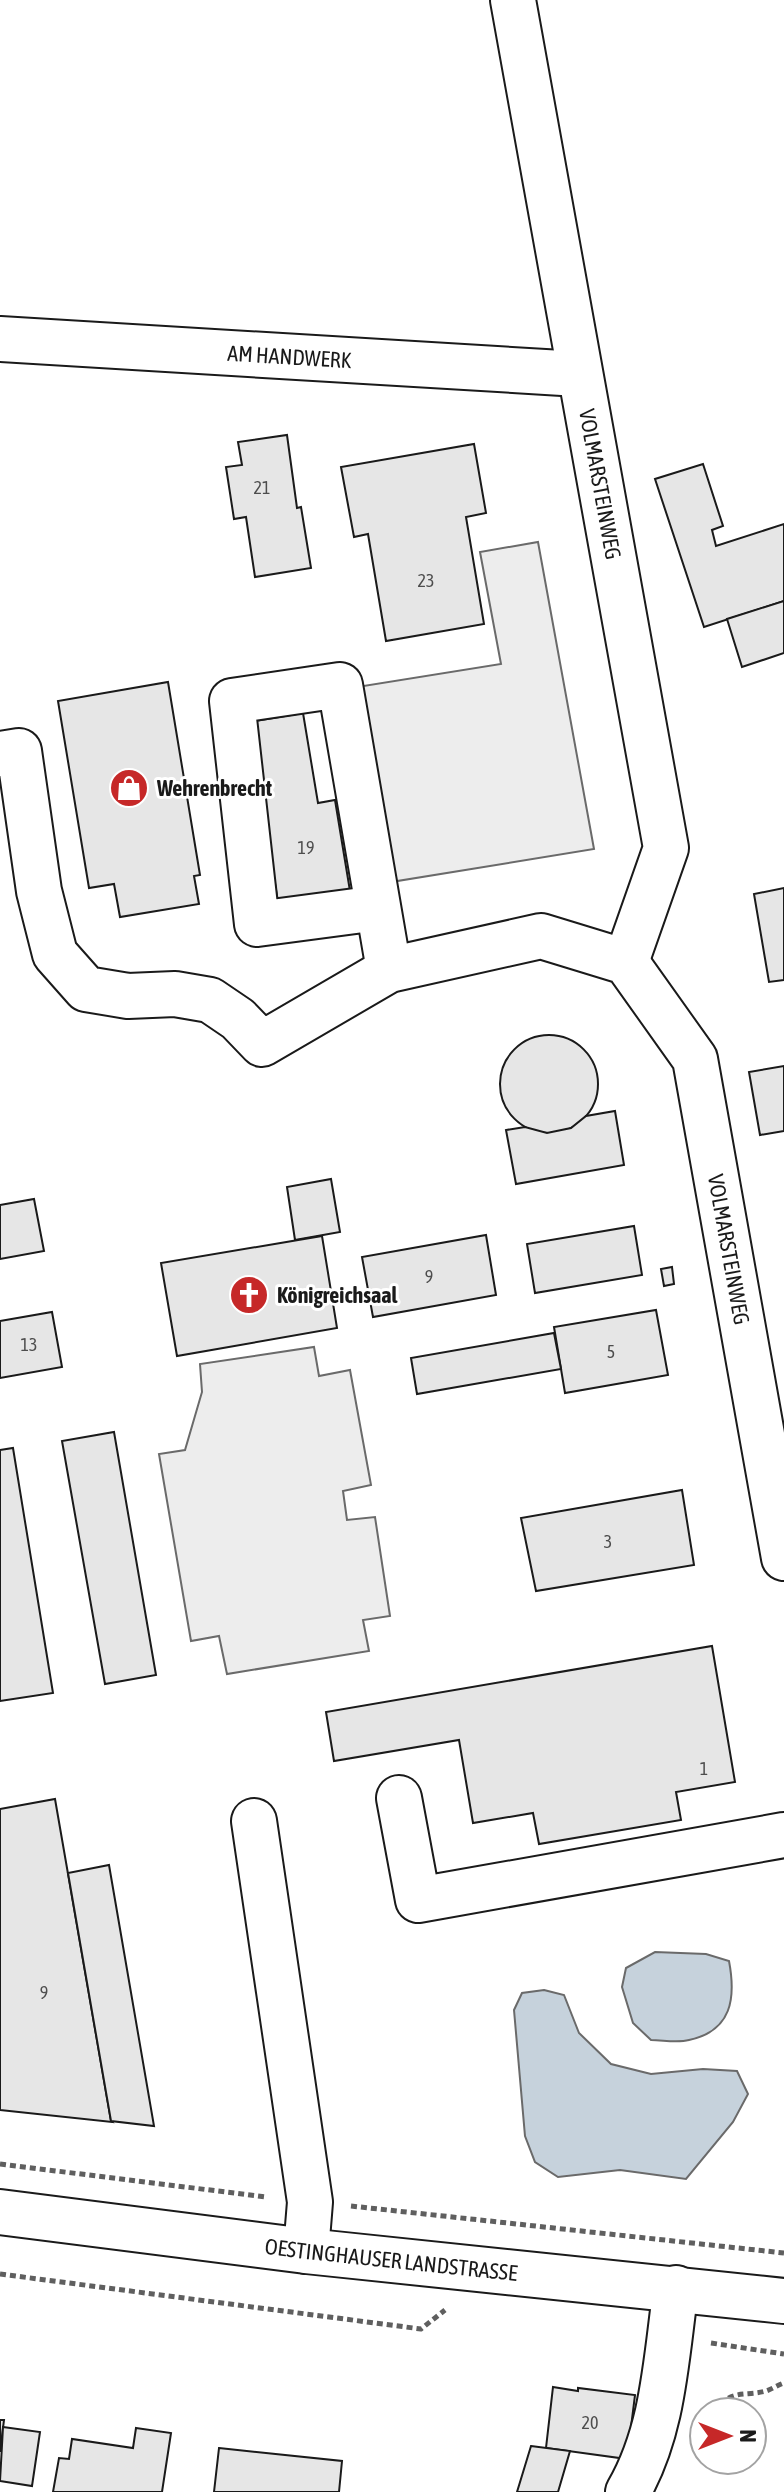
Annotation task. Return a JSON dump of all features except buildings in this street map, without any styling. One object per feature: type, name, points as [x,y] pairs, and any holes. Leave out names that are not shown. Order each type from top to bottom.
[{"type":"street","name":"VOLMARSTEINWEG","points":[[513,0],[666,848],[626,962],[695,1059],[775,1453],[784,1558]]},
{"type":"street","name":"AM HANDWERK","points":[[0,339],[579,374]]},
{"type":"street","points":[[378,908],[257,924],[232,701],[340,685],[389,970]]},
{"type":"street","points":[[0,754],[19,751],[39,891],[55,954],[86,989],[128,996],[175,994],[210,1000],[238,1019],[262,1044],[389,970],[541,936],[626,962]]},
{"type":"street","points":[[399,1798],[418,1900],[784,1835]]},
{"type":"street","points":[[254,1821],[310,2202],[306,2251]]},
{"type":"street","name":"OESTINGHAUSER LANDSTRASSE","points":[[0,2212],[306,2251],[784,2301]]},
{"type":"street","points":[[628,2492],[639,2473],[657,2425],[676,2288]]},
{"type":"path","points":[[0,2164],[310,2202],[784,2253]]},
{"type":"path","points":[[0,2274],[421,2329],[451,2306]]},
{"type":"path","points":[[669,2335],[784,2354]]},
{"type":"path","points":[[735,2396],[763,2392],[784,2383]]},
{"type":"shaded area","points":[[538,542],[594,849],[391,882],[357,687],[501,664],[480,552]]},
{"type":"shaded area","points":[[314,1347],[319,1376],[350,1370],[371,1485],[343,1491],[347,1520],[375,1517],[390,1616],[363,1620],[369,1651],[227,1674],[219,1636],[191,1641],[159,1454],[185,1450],[202,1392],[200,1364]]},
{"type":"shaded area","points":[[655,1952],[706,1954],[729,1961],[731,2000],[728,2011],[714,2029],[703,2036],[684,2041],[651,2040],[633,2023],[622,1987],[626,1968]]},
{"type":"shaded area","points":[[544,1990],[564,1995],[579,2033],[611,2064],[651,2074],[703,2069],[737,2071],[748,2094],[733,2122],[686,2179],[620,2170],[558,2177],[535,2162],[525,2136],[514,2010],[522,1993]]},
{"type":"place","name":"Wehrenbrecht","points":[[129,788]]},
{"type":"place","name":"Königreichsaal","points":[[249,1295]]}]
